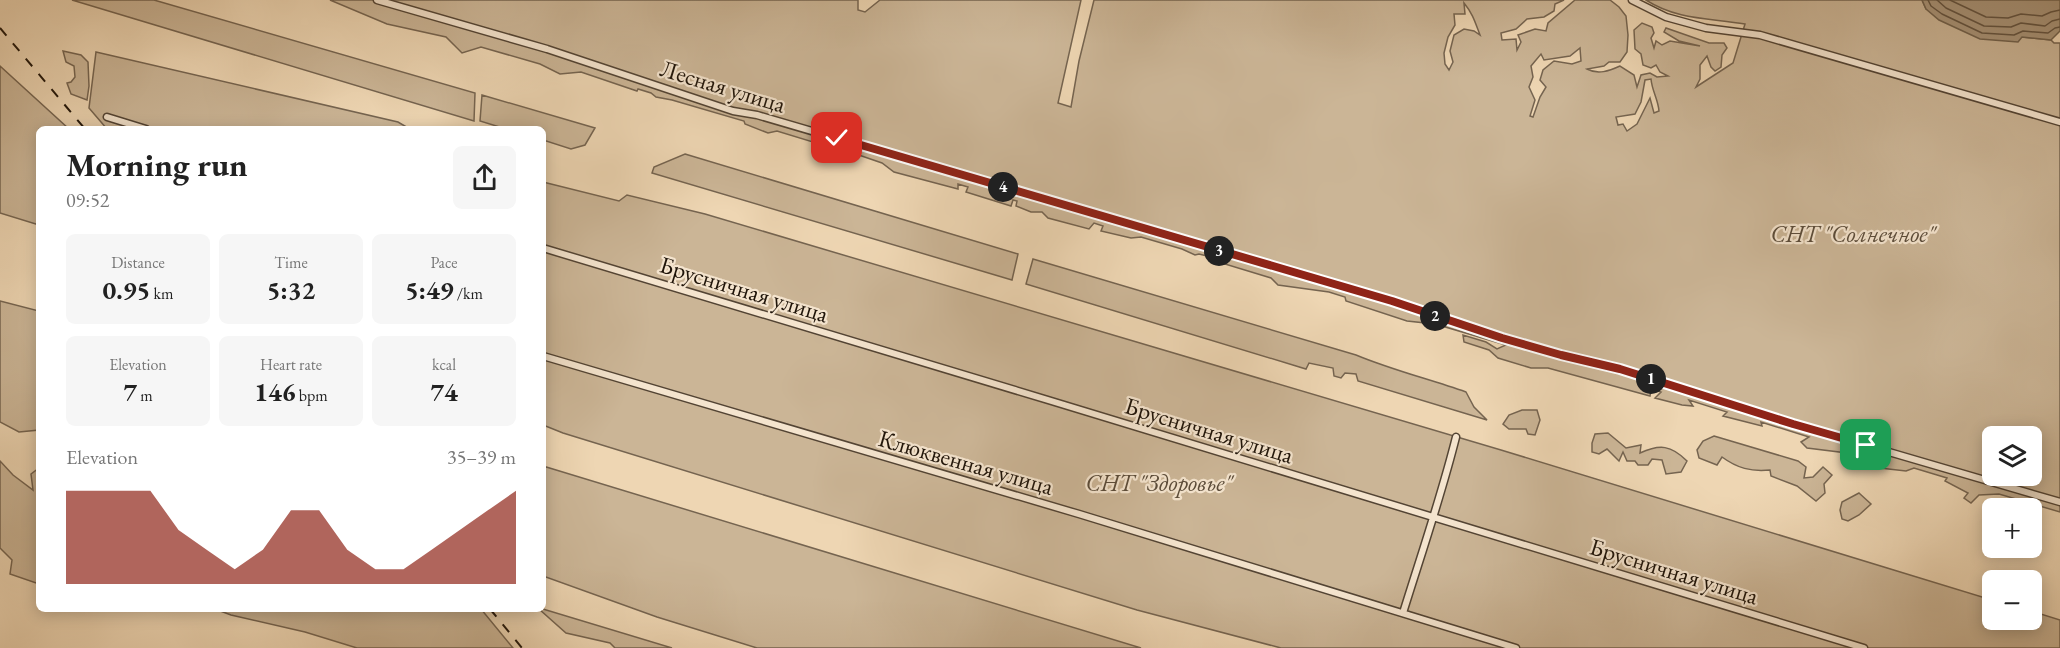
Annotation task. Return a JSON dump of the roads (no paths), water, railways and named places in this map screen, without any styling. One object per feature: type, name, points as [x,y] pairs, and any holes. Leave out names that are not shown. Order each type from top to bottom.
[{"type":"street","name":"Лесная улица","points":[[377,0],[547,49],[733,111],[758,115],[1369,295],[1502,338],[1620,369],[1793,424],[2060,502]]},
{"type":"street","points":[[1632,0],[1666,17],[1706,28],[1760,35],[2060,122]]},
{"type":"street","points":[[107,117],[136,126]]},
{"type":"street","name":"Брусничная улица","points":[[546,249],[1048,399],[1864,648]]},
{"type":"street","name":"Клюквенная улица","points":[[546,357],[1067,511],[1516,648]]},
{"type":"street","points":[[1403,614],[1442,492],[1456,437]]},
{"type":"water","points":[[1922,0],[2060,0],[2060,31],[2051,40],[2022,37],[2018,42],[1980,39],[1939,20],[1926,9]]},
{"type":"railway","points":[[0,28],[82,126]]},
{"type":"railway","points":[[492,612],[522,648]]},
{"type":"park label","name":"СНТ \"Солнечное\"","points":[[1853,233]]},
{"type":"park label","name":"СНТ \"Здоровье\"","points":[[1159,482]]}]
